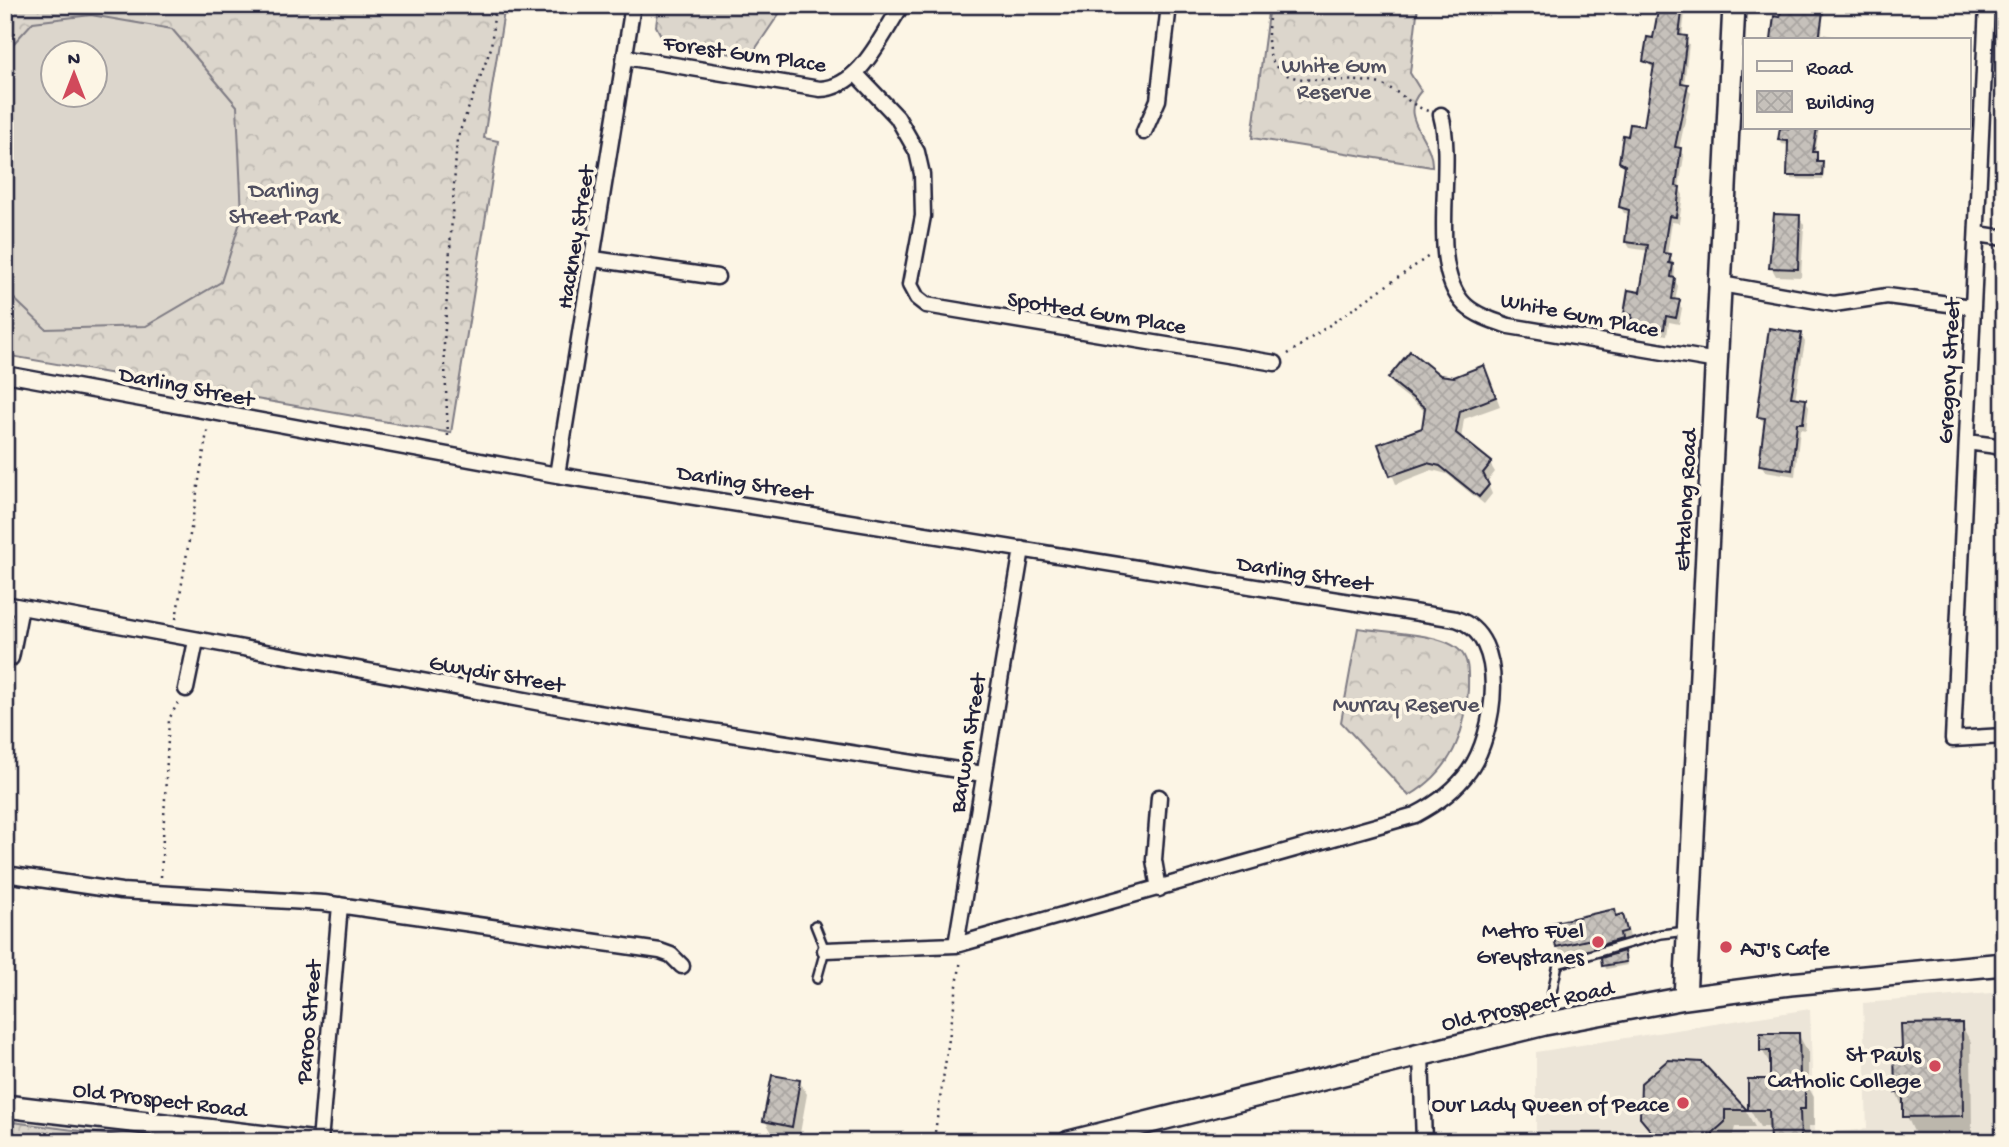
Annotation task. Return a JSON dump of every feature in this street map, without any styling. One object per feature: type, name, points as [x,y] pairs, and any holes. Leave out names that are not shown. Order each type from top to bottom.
[{"type":"main road","name":"Ettalong Road","points":[[1685,998],[1734,5]]},
{"type":"main road","name":"Old Prospect Road","points":[[1069,1142],[1545,1024],[1685,998],[1790,984],[2004,964]]},
{"type":"main road","name":"Old Prospect Road","points":[[5,1106],[218,1137],[308,1142]]},
{"type":"street","name":"Hackney Street","points":[[557,475],[634,5]]},
{"type":"street","name":"Forest Gum Place","points":[[625,57],[820,89],[840,85],[856,74],[902,5]]},
{"type":"street","points":[[1144,132],[1158,100],[1170,5]]},
{"type":"street","name":"Gregory Street","points":[[1987,5],[1953,739],[2004,736]]},
{"type":"street","name":"Spotted Gum Place","points":[[856,74],[897,117],[917,152],[923,201],[920,240],[910,275],[910,299],[940,309],[1275,363]]},
{"type":"street","name":"White Gum Place","points":[[1441,115],[1447,138],[1448,164],[1443,246],[1449,281],[1465,305],[1488,319],[1509,326],[1717,361]]},
{"type":"street","points":[[1978,234],[2004,239]]},
{"type":"street","points":[[594,259],[716,277]]},
{"type":"street","points":[[1721,284],[1834,304],[1887,296],[1972,307]]},
{"type":"street","name":"Darling Street","points":[[5,374],[211,414],[557,475],[1456,619],[1481,627],[1491,658],[1486,733],[1476,760],[1452,791],[1428,808],[1400,820],[960,944],[825,950]]},
{"type":"street","points":[[1967,442],[2004,447]]},
{"type":"street","name":"Barwon Street","points":[[960,944],[983,774],[1022,549]]},
{"type":"street","name":"Gwydir Street","points":[[5,604],[579,710],[983,774]]},
{"type":"street","points":[[11,658],[20,607]]},
{"type":"street","points":[[186,689],[196,641]]},
{"type":"street","points":[[1159,797],[1154,860],[1159,889]]},
{"type":"street","points":[[5,874],[103,889],[340,905],[660,951],[671,955],[682,966]]},
{"type":"street","name":"Paroo Street","points":[[320,1142],[340,905]]},
{"type":"street","points":[[1421,1055],[1424,1142]]},
{"type":"lane","points":[[815,925],[825,950],[817,979]]},
{"type":"lane","points":[[1545,1024],[1558,964],[1661,934],[1689,931]]},
{"type":"path","points":[[448,436],[444,343],[457,139],[491,48],[495,5]]},
{"type":"path","points":[[1271,5],[1269,58],[1275,69],[1286,76],[1305,79],[1377,83],[1396,91],[1417,107],[1441,115]]},
{"type":"path","points":[[1275,363],[1443,246]]},
{"type":"path","points":[[173,636],[211,414]]},
{"type":"path","points":[[160,894],[169,719],[186,689]]},
{"type":"path","points":[[934,1139],[960,944]]},
{"type":"shaded area","points":[[2004,992],[2004,1142],[1536,1142],[1536,1052],[1810,1009],[1814,1135],[1867,1129],[1863,1003]]},
{"type":"green space","name":"Darling Street Park","points":[[5,5],[505,5],[484,138],[498,141],[451,433],[5,355]]},
{"type":"green space","points":[[659,5],[785,5],[750,57],[665,43],[656,26]]},
{"type":"green space","name":"White Gum Reserve","points":[[1269,5],[1418,5],[1410,73],[1421,91],[1412,110],[1414,120],[1428,147],[1432,167],[1252,138]]},
{"type":"green space","points":[[91,15],[172,29],[237,106],[242,216],[221,282],[146,326],[46,329],[5,290],[5,53],[33,22]]},
{"type":"green space","name":"Murray Reserve","points":[[1358,628],[1438,640],[1458,649],[1465,657],[1468,689],[1459,737],[1453,751],[1436,775],[1409,796],[1341,722]]},
{"type":"green space","points":[[5,1121],[127,1137],[122,1142],[5,1142]]},
{"type":"building","points":[[1659,5],[1683,5],[1679,35],[1687,36],[1681,83],[1688,84],[1675,147],[1681,148],[1676,186],[1680,187],[1676,217],[1669,216],[1663,253],[1671,254],[1669,263],[1673,264],[1671,277],[1675,278],[1672,299],[1680,300],[1676,318],[1666,316],[1664,329],[1640,326],[1640,322],[1631,321],[1632,315],[1624,314],[1628,290],[1640,292],[1648,245],[1625,242],[1629,210],[1619,207],[1625,165],[1619,162],[1623,135],[1628,136],[1630,124],[1644,126],[1654,65],[1643,61],[1647,37],[1653,38]]},
{"type":"building","points":[[1782,5],[1824,5],[1819,38],[1771,38],[1774,16],[1780,17]]},
{"type":"building","points":[[1780,130],[1817,130],[1813,152],[1817,152],[1817,161],[1823,161],[1822,176],[1787,176],[1788,141],[1778,140]]},
{"type":"building","points":[[1774,214],[1800,215],[1798,269],[1769,268]]},
{"type":"building","points":[[1769,328],[1802,333],[1791,397],[1806,399],[1803,423],[1797,423],[1792,470],[1759,465],[1765,418],[1757,417]]},
{"type":"building","points":[[1410,351],[1440,375],[1454,377],[1484,365],[1496,397],[1460,411],[1456,433],[1492,462],[1483,473],[1489,485],[1479,497],[1440,466],[1427,463],[1390,476],[1378,444],[1422,428],[1425,408],[1388,378]]},
{"type":"building","points":[[1615,909],[1616,916],[1623,914],[1627,931],[1620,933],[1621,939],[1598,946],[1596,938],[1556,947],[1550,923]]},
{"type":"building","points":[[1624,951],[1626,962],[1602,966],[1601,958]]},
{"type":"building","points":[[1962,1023],[1963,1116],[1903,1117],[1903,1092],[1895,1093],[1894,1049],[1902,1049],[1901,1024]]},
{"type":"building","points":[[1760,1033],[1799,1033],[1800,1078],[1805,1078],[1805,1109],[1800,1109],[1801,1142],[1770,1142],[1769,1110],[1748,1110],[1748,1079],[1770,1079],[1770,1051],[1760,1051]]},
{"type":"building","name":"Our Lady Queen of Peace","points":[[1668,1060],[1702,1062],[1747,1110],[1725,1110],[1725,1122],[1703,1142],[1660,1142],[1640,1118],[1641,1083]]},
{"type":"building","points":[[772,1075],[800,1080],[792,1127],[763,1121]]},
{"type":"place","name":"Metro Fuel Greystanes","points":[[1598,942]]},
{"type":"place","name":"AJ's Cafe","points":[[1726,947]]},
{"type":"place","name":"St Pauls Catholic College","points":[[1935,1066]]},
{"type":"place","name":"Our Lady Queen of Peace","points":[[1683,1103]]}]
